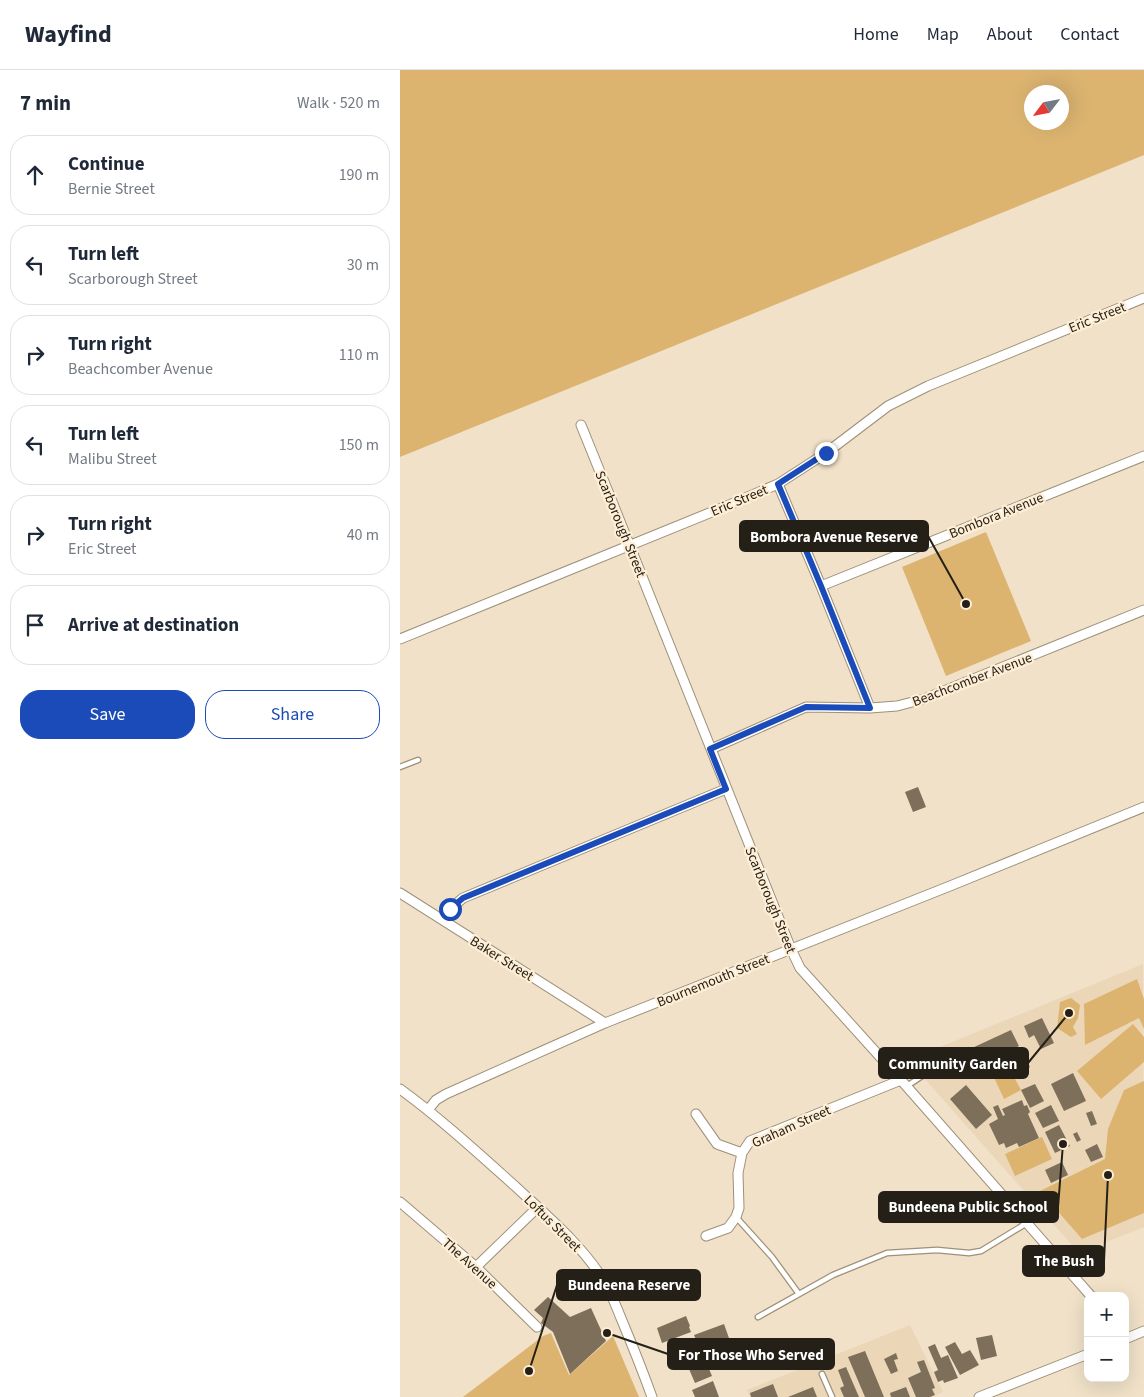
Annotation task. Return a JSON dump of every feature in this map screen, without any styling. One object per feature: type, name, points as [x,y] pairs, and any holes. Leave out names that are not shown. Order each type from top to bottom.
[{"type":"street","name":"Eric Street","points":[[400,639],[778,484],[826,453],[888,406],[907,396],[1144,298]]},
{"type":"street","name":"Scarborough Street","points":[[581,425],[726,789],[800,968],[1088,1292]]},
{"type":"street","name":"Bombora Avenue","points":[[821,586],[1144,456]]},
{"type":"street","points":[[778,484],[870,708]]},
{"type":"street","name":"Beachcomber Avenue","points":[[710,749],[806,707],[870,708],[897,706],[924,699],[1144,610]]},
{"type":"street","points":[[444,921],[450,909],[463,898],[726,789]]},
{"type":"street","name":"Bournemouth Street","points":[[428,1110],[436,1100],[446,1094],[605,1023],[1144,807]]},
{"type":"street","name":"Baker Street","points":[[400,893],[605,1023]]},
{"type":"street","name":"Graham Street","points":[[696,1114],[717,1144],[742,1153],[750,1141],[904,1083]]},
{"type":"street","name":"Loftus Street","points":[[400,1089],[462,1139],[538,1207],[570,1238],[589,1260],[613,1298],[652,1397]]},
{"type":"street","points":[[706,1236],[728,1228],[736,1217],[739,1208],[738,1173],[742,1153]]},
{"type":"street","name":"The Avenue","points":[[400,1202],[476,1267],[537,1328]]},
{"type":"street","points":[[476,1267],[538,1207]]},
{"type":"street","points":[[1129,1336],[1144,1331]]},
{"type":"street","points":[[979,1397],[1084,1356]]},
{"type":"lane","points":[[400,767],[418,760]]},
{"type":"lane","points":[[904,1083],[940,1072]]},
{"type":"lane","points":[[736,1217],[772,1257],[799,1294]]},
{"type":"lane","points":[[758,1317],[833,1275],[887,1253],[936,1250],[969,1253],[981,1251],[1027,1223]]},
{"type":"lane","points":[[822,1374],[832,1397]]},
{"type":"shaded area","points":[[400,70],[1144,70],[1144,155],[400,457]]},
{"type":"shaded area","points":[[986,532],[1031,641],[946,676],[902,567]]},
{"type":"shaded area","points":[[1143,964],[1144,1227],[1079,1253],[908,1060]]},
{"type":"shaded area","points":[[1137,979],[1144,999],[1144,1029],[1139,1018],[1085,1045],[1084,1004]]},
{"type":"shaded area","points":[[1071,998],[1080,1005],[1078,1018],[1073,1027],[1077,1034],[1071,1037],[1057,1028],[1060,1002]]},
{"type":"shaded area","points":[[1133,1024],[1144,1037],[1144,1062],[1101,1099],[1077,1071]]},
{"type":"shaded area","points":[[1007,1064],[1021,1090],[1004,1099],[991,1071]]},
{"type":"shaded area","points":[[1144,1081],[1144,1213],[1082,1239],[1040,1191],[1105,1159],[1108,1129],[1124,1090]]},
{"type":"shaded area","points":[[1042,1137],[1052,1159],[1015,1176],[1005,1154]]},
{"type":"shaded area","points":[[910,1325],[943,1392],[932,1397],[750,1397],[747,1390]]},
{"type":"shaded area","points":[[551,1333],[569,1375],[613,1336],[639,1397],[463,1397],[543,1336]]},
{"type":"building","points":[[918,787],[926,807],[913,812],[905,792]]},
{"type":"building","points":[[1042,1018],[1054,1043],[1041,1049],[1034,1035],[1029,1038],[1024,1026]]},
{"type":"building","points":[[1011,1030],[1019,1046],[954,1077],[946,1060]]},
{"type":"building","points":[[1024,1056],[1030,1067],[1022,1072],[1015,1060]]},
{"type":"building","points":[[1073,1073],[1086,1101],[1064,1111],[1051,1084]]},
{"type":"building","points":[[1035,1084],[1044,1101],[1030,1108],[1021,1090]]},
{"type":"building","points":[[966,1085],[992,1115],[976,1129],[950,1099]]},
{"type":"building","points":[[1022,1100],[1024,1106],[1027,1105],[1030,1112],[1028,1114],[1039,1138],[1019,1147],[1017,1143],[1006,1148],[1004,1143],[999,1145],[989,1124],[998,1119],[993,1107],[998,1105],[1003,1116],[1005,1115],[1002,1109]]},
{"type":"building","points":[[1051,1105],[1059,1121],[1043,1128],[1035,1113]]},
{"type":"building","points":[[1092,1111],[1097,1124],[1091,1126],[1086,1113]]},
{"type":"building","points":[[1059,1125],[1070,1146],[1055,1153],[1045,1132]]},
{"type":"building","points":[[1077,1132],[1081,1140],[1077,1142],[1073,1134]]},
{"type":"building","points":[[1097,1144],[1103,1157],[1091,1162],[1085,1150]]},
{"type":"building","points":[[1062,1162],[1068,1175],[1051,1183],[1045,1170]]},
{"type":"building","points":[[548,1297],[570,1317],[591,1308],[606,1341],[570,1374],[553,1332],[541,1323],[543,1318],[534,1310]]},
{"type":"building","points":[[686,1316],[691,1332],[662,1343],[657,1328]]},
{"type":"building","points":[[724,1324],[730,1341],[710,1349],[708,1345],[700,1349],[694,1335]]},
{"type":"building","points":[[992,1335],[997,1356],[981,1360],[976,1338]]},
{"type":"building","points":[[955,1342],[962,1354],[970,1350],[979,1365],[960,1375],[945,1347]]},
{"type":"building","points":[[935,1344],[941,1358],[948,1355],[958,1378],[944,1383],[943,1380],[938,1382],[934,1372],[938,1370],[928,1347]]},
{"type":"building","points":[[865,1351],[884,1397],[865,1397],[848,1357]]},
{"type":"building","points":[[896,1353],[898,1359],[894,1360],[898,1371],[891,1374],[884,1359]]},
{"type":"building","points":[[703,1355],[712,1376],[695,1383],[686,1362]]},
{"type":"building","points":[[924,1360],[935,1388],[932,1389],[935,1395],[916,1397],[908,1378],[921,1372],[917,1362]]},
{"type":"building","points":[[846,1367],[859,1397],[844,1397],[840,1388],[844,1386],[838,1370]]},
{"type":"building","points":[[713,1381],[719,1397],[695,1397],[692,1390]]},
{"type":"building","points":[[773,1384],[778,1397],[751,1397],[750,1393]]},
{"type":"building","points":[[813,1387],[817,1397],[788,1397]]},
{"type":"building","points":[[906,1387],[910,1397],[891,1397],[890,1393]]},
{"type":"place","name":"Bombora Avenue Reserve","points":[[966,604]]},
{"type":"place","name":"Community Garden","points":[[1069,1013]]},
{"type":"place","name":"Bundeena Public School","points":[[1063,1144]]},
{"type":"place","name":"The Bush","points":[[1108,1175]]},
{"type":"place","name":"For Those Who Served","points":[[607,1333]]},
{"type":"place","name":"Bundeena Reserve","points":[[529,1371]]},
{"type":"route","points":[[450,909],[463,898],[726,789],[710,749],[806,707],[870,708],[778,484],[826,453]]}]
